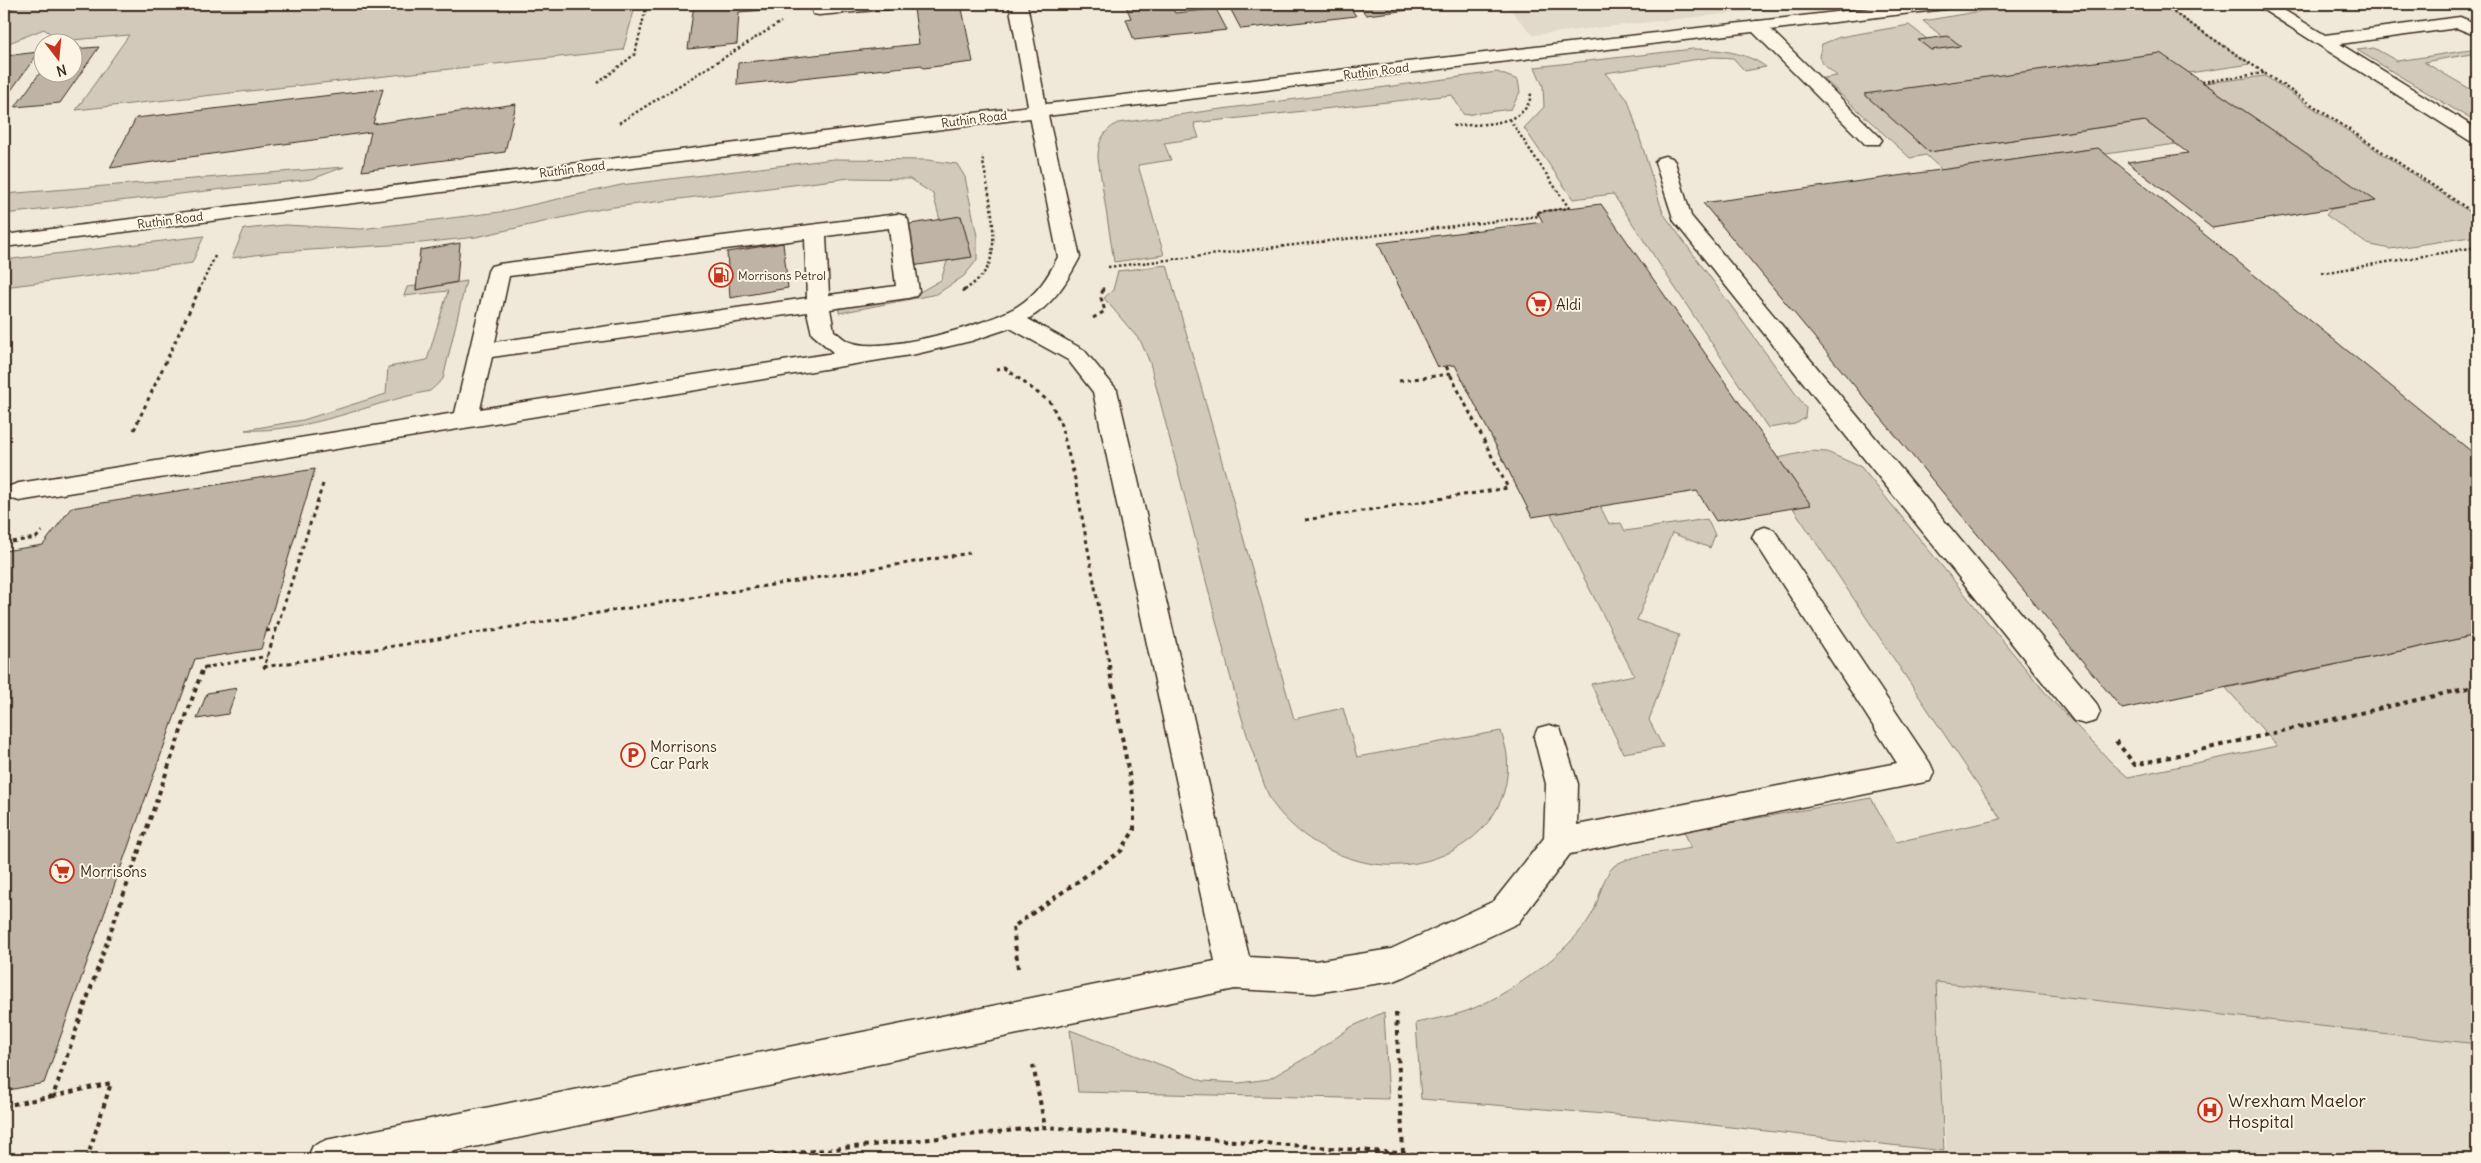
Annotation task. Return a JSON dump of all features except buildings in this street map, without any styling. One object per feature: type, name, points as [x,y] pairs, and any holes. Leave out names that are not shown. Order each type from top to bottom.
[{"type":"main road","points":[[819,7],[888,4]]},
{"type":"main road","points":[[18,492],[882,352],[951,339],[1012,320],[1035,305],[1052,289],[1063,272],[1069,257],[1038,111],[1018,4]]},
{"type":"main road","name":"Ruthin Road","points":[[4,241],[1038,111],[1945,4]]},
{"type":"main road","points":[[2263,4],[2477,137]]},
{"type":"main road","points":[[2322,41],[2460,22],[2477,31]]},
{"type":"main road","points":[[1757,26],[1872,140]]},
{"type":"main road","points":[[1665,162],[1681,218],[2086,712]]},
{"type":"main road","points":[[466,419],[499,271],[898,220],[908,291],[481,352]]},
{"type":"main road","points":[[815,231],[819,319],[824,334],[844,349],[882,352]]},
{"type":"main road","points":[[1012,320],[1076,355],[1105,390],[1235,973]]},
{"type":"main road","points":[[1560,842],[1919,772],[1765,537]]},
{"type":"main road","points":[[326,1159],[1235,973],[1315,977],[1394,965],[1506,912],[1560,842],[1562,784],[1549,737]]},
{"type":"path","points":[[598,83],[635,54],[648,4]]},
{"type":"path","points":[[2160,4],[2477,215]]},
{"type":"path","points":[[616,125],[796,13],[819,7]]},
{"type":"path","points":[[1454,126],[1510,120],[1525,112],[1532,96],[1529,82],[1511,54]]},
{"type":"path","points":[[2202,82],[2265,73]]},
{"type":"path","points":[[957,295],[978,279],[988,265],[993,250],[993,235],[982,153],[985,143],[1038,111]]},
{"type":"path","points":[[1111,268],[1539,216],[1537,212],[1569,208],[1510,120]]},
{"type":"path","points":[[113,476],[236,212]]},
{"type":"path","points":[[2322,273],[2477,247]]},
{"type":"path","points":[[1305,520],[1508,488],[1446,366]]},
{"type":"path","points":[[995,370],[1005,368],[1034,389],[1051,403],[1060,422],[1075,478],[1134,801],[1134,830],[1121,851],[1013,927],[1024,1017],[1044,1127]]},
{"type":"path","points":[[1399,381],[1450,374]]},
{"type":"path","points":[[324,480],[264,667],[970,553]]},
{"type":"path","points":[[4,543],[36,538],[44,527]]},
{"type":"path","points":[[266,631],[277,629]]},
{"type":"path","points":[[53,1096],[203,668],[268,656]]},
{"type":"path","points":[[2086,712],[2098,718],[2135,765],[2477,686]]},
{"type":"path","points":[[1394,965],[1403,1152]]},
{"type":"path","points":[[4,1106],[111,1083],[87,1159]]},
{"type":"path","points":[[738,1159],[1044,1127],[1480,1159]]},
{"type":"shaded area","points":[[21,4],[636,4],[623,50],[76,110],[129,35],[82,39],[82,32],[48,32],[44,29],[32,32],[32,34],[4,45],[4,13]]},
{"type":"shaded area","points":[[1505,4],[1813,4],[1533,35]]},
{"type":"shaded area","points":[[2057,4],[2161,4],[2251,64],[2189,73],[1865,94],[1929,152],[2145,121],[2176,144],[2106,154],[2098,148],[1942,170],[1926,155],[1910,158],[1823,78],[1837,76],[1823,64],[1819,56],[1822,44],[1840,37],[1909,25],[1927,39],[1919,40],[1931,50],[1960,46],[1948,36],[1943,37],[1923,21],[1981,11]]},
{"type":"shaded area","points":[[2374,48],[2397,61],[2477,49],[2477,53],[2424,62],[2477,93],[2477,123],[2357,50]]},
{"type":"shaded area","points":[[1693,49],[1731,52],[1750,58],[1766,67],[1745,71],[1733,58],[1713,57],[1605,73],[1628,100],[1663,213],[1806,408],[1805,418],[1795,424],[1768,428],[1613,194],[1573,199],[1524,128],[1544,107],[1543,86],[1535,67]]},
{"type":"shaded area","points":[[1497,72],[1518,80],[1520,92],[1511,109],[1464,115],[1452,95],[1194,123],[1199,138],[1164,143],[1171,160],[1138,165],[1164,255],[1114,262],[1098,158],[1102,137],[1118,123]]},
{"type":"shaded area","points":[[2265,76],[2477,217],[2477,236],[2390,249],[2367,244],[2326,215],[2331,209],[2375,201],[2204,83]]},
{"type":"shaded area","points":[[834,159],[928,160],[957,164],[965,177],[977,236],[977,260],[964,276],[937,294],[839,313],[839,308],[911,297],[941,280],[947,261],[971,257],[961,216],[940,220],[933,194],[910,179],[850,178],[606,208],[476,237],[421,243],[279,252],[232,258],[244,229],[285,225],[361,229],[500,212],[621,185]]},
{"type":"shaded area","points":[[344,167],[312,179],[4,214],[4,194]]},
{"type":"shaded area","points":[[204,236],[192,263],[4,287],[4,260]]},
{"type":"shaded area","points":[[1167,265],[1294,719],[1343,708],[1357,757],[1501,731],[1507,755],[1506,782],[1498,806],[1484,826],[1466,843],[1444,855],[1420,862],[1394,865],[1368,863],[1341,855],[1315,843],[1293,826],[1274,805],[1264,785],[1234,692],[1150,363],[1141,342],[1104,298],[1113,290],[1118,271]]},
{"type":"shaded area","points":[[466,281],[443,379],[430,391],[292,427],[269,430],[245,430],[303,420],[386,394],[388,367],[427,360],[448,291],[404,296],[407,287],[416,286],[416,290]]},
{"type":"shaded area","points":[[1810,451],[1827,452],[1861,467],[2048,696],[2114,765],[2128,777],[2277,746],[2226,688],[2477,635],[2477,1044],[1936,982],[1944,1151],[1641,1117],[1421,1099],[1416,1023],[1464,1012],[1499,996],[1517,985],[1553,958],[1582,929],[1595,908],[1606,877],[1614,866],[1640,856],[1691,848],[1684,831],[1871,798],[1896,842],[2001,819],[1793,508],[1810,505],[1778,458]]},
{"type":"shaded area","points":[[1600,506],[1609,524],[1621,523],[1625,531],[1707,519],[1715,535],[1710,548],[1672,533],[1637,620],[1679,635],[1649,720],[1663,747],[1623,753],[1591,684],[1634,675],[1551,514]]},
{"type":"shaded area","name":"Wrexham Maelor Hospital","points":[[1935,982],[2477,1044],[2477,1159],[1947,1159]]},
{"type":"shaded area","points":[[1384,1012],[1389,1099],[1078,1092],[1070,1030],[1203,1081],[1239,1083],[1269,1079],[1316,1052],[1351,1027]]},
{"type":"railway","points":[[4,7],[11,4]]},
{"type":"place","name":"Morrisons Petrol","points":[[721,275]]},
{"type":"place","name":"Aldi","points":[[1539,304]]},
{"type":"place","name":"Morrisons Car Park","points":[[633,755]]},
{"type":"place","name":"Morrisons","points":[[62,871]]},
{"type":"place","name":"Wrexham Maelor Hospital","points":[[2210,1110]]}]
